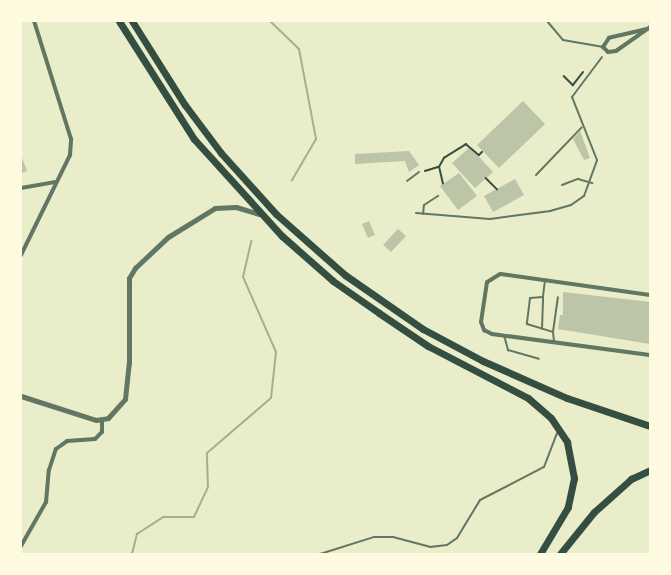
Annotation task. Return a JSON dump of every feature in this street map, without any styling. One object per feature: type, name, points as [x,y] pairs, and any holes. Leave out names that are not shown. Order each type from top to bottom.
[{"type":"main road","points":[[119,21],[173,110],[259,214],[333,281],[428,345],[528,398],[558,427],[572,456],[573,487],[568,507],[540,554]]},
{"type":"main road","points":[[132,21],[185,105],[221,153],[276,214],[345,275],[461,351],[550,391],[650,426]]},
{"type":"main road","points":[[560,554],[594,512],[631,479],[650,470]]},
{"type":"street","points":[[21,255],[54,182],[70,155],[71,139],[34,21]]},
{"type":"street","points":[[648,28],[616,51],[608,52],[603,47],[609,38],[648,28]]},
{"type":"street","points":[[21,188],[54,182]]},
{"type":"street","points":[[21,546],[45,502],[49,470],[56,449],[67,441],[95,439],[102,432],[102,421],[125,399],[129,363],[129,278],[135,268],[168,237],[215,208],[236,207],[259,214]]},
{"type":"street","points":[[650,295],[500,274],[491,277],[487,282],[481,322],[484,330],[492,334],[650,355]]},
{"type":"street","points":[[21,396],[102,421]]},
{"type":"lane","points":[[547,21],[563,40],[603,47]]},
{"type":"lane","points":[[416,213],[490,219],[550,211],[571,205],[584,196],[592,183],[597,160],[572,98],[602,57]]},
{"type":"lane","points":[[536,175],[583,126]]},
{"type":"lane","points":[[407,181],[419,172]]},
{"type":"lane","points":[[562,185],[578,179],[592,183]]},
{"type":"lane","points":[[423,214],[424,205],[438,196]]},
{"type":"lane","points":[[542,329],[545,280]]},
{"type":"lane","points":[[543,297],[530,298],[527,324],[553,332]]},
{"type":"lane","points":[[554,342],[553,332],[558,297]]},
{"type":"lane","points":[[504,335],[508,350],[539,359]]},
{"type":"lane","points":[[320,554],[374,537],[393,537],[430,548],[447,544],[457,538],[480,500],[544,467],[558,427]]},
{"type":"path","points":[[564,76],[573,85]]},
{"type":"path","points":[[419,172],[439,167],[466,144],[479,155],[482,152]]},
{"type":"path","points":[[439,167],[442,184]]},
{"type":"path","points":[[486,178],[497,189]]},
{"type":"building","points":[[523,101],[545,124],[499,168],[477,145]]},
{"type":"building","points":[[580,131],[590,158],[584,160],[573,139]]},
{"type":"building","points":[[470,147],[493,172],[475,188],[452,163]]},
{"type":"building","points":[[409,151],[419,165],[409,172],[405,161],[355,164],[355,154]]},
{"type":"building","points":[[21,155],[27,171],[22,173],[21,170]]},
{"type":"building","points":[[459,173],[477,196],[458,210],[440,186]]},
{"type":"building","points":[[515,179],[524,195],[493,212],[484,196]]},
{"type":"building","points":[[369,221],[375,235],[368,238],[362,224]]},
{"type":"building","points":[[398,229],[406,236],[391,252],[383,245]]},
{"type":"building","points":[[563,292],[650,302],[650,344],[558,329],[560,315],[563,315]]},
{"type":"waterway","points":[[270,21],[299,49],[316,139],[292,180]]},
{"type":"waterway","points":[[132,554],[137,534],[163,517],[194,517],[208,487],[207,453],[271,398],[276,352],[243,277],[251,241]]}]
